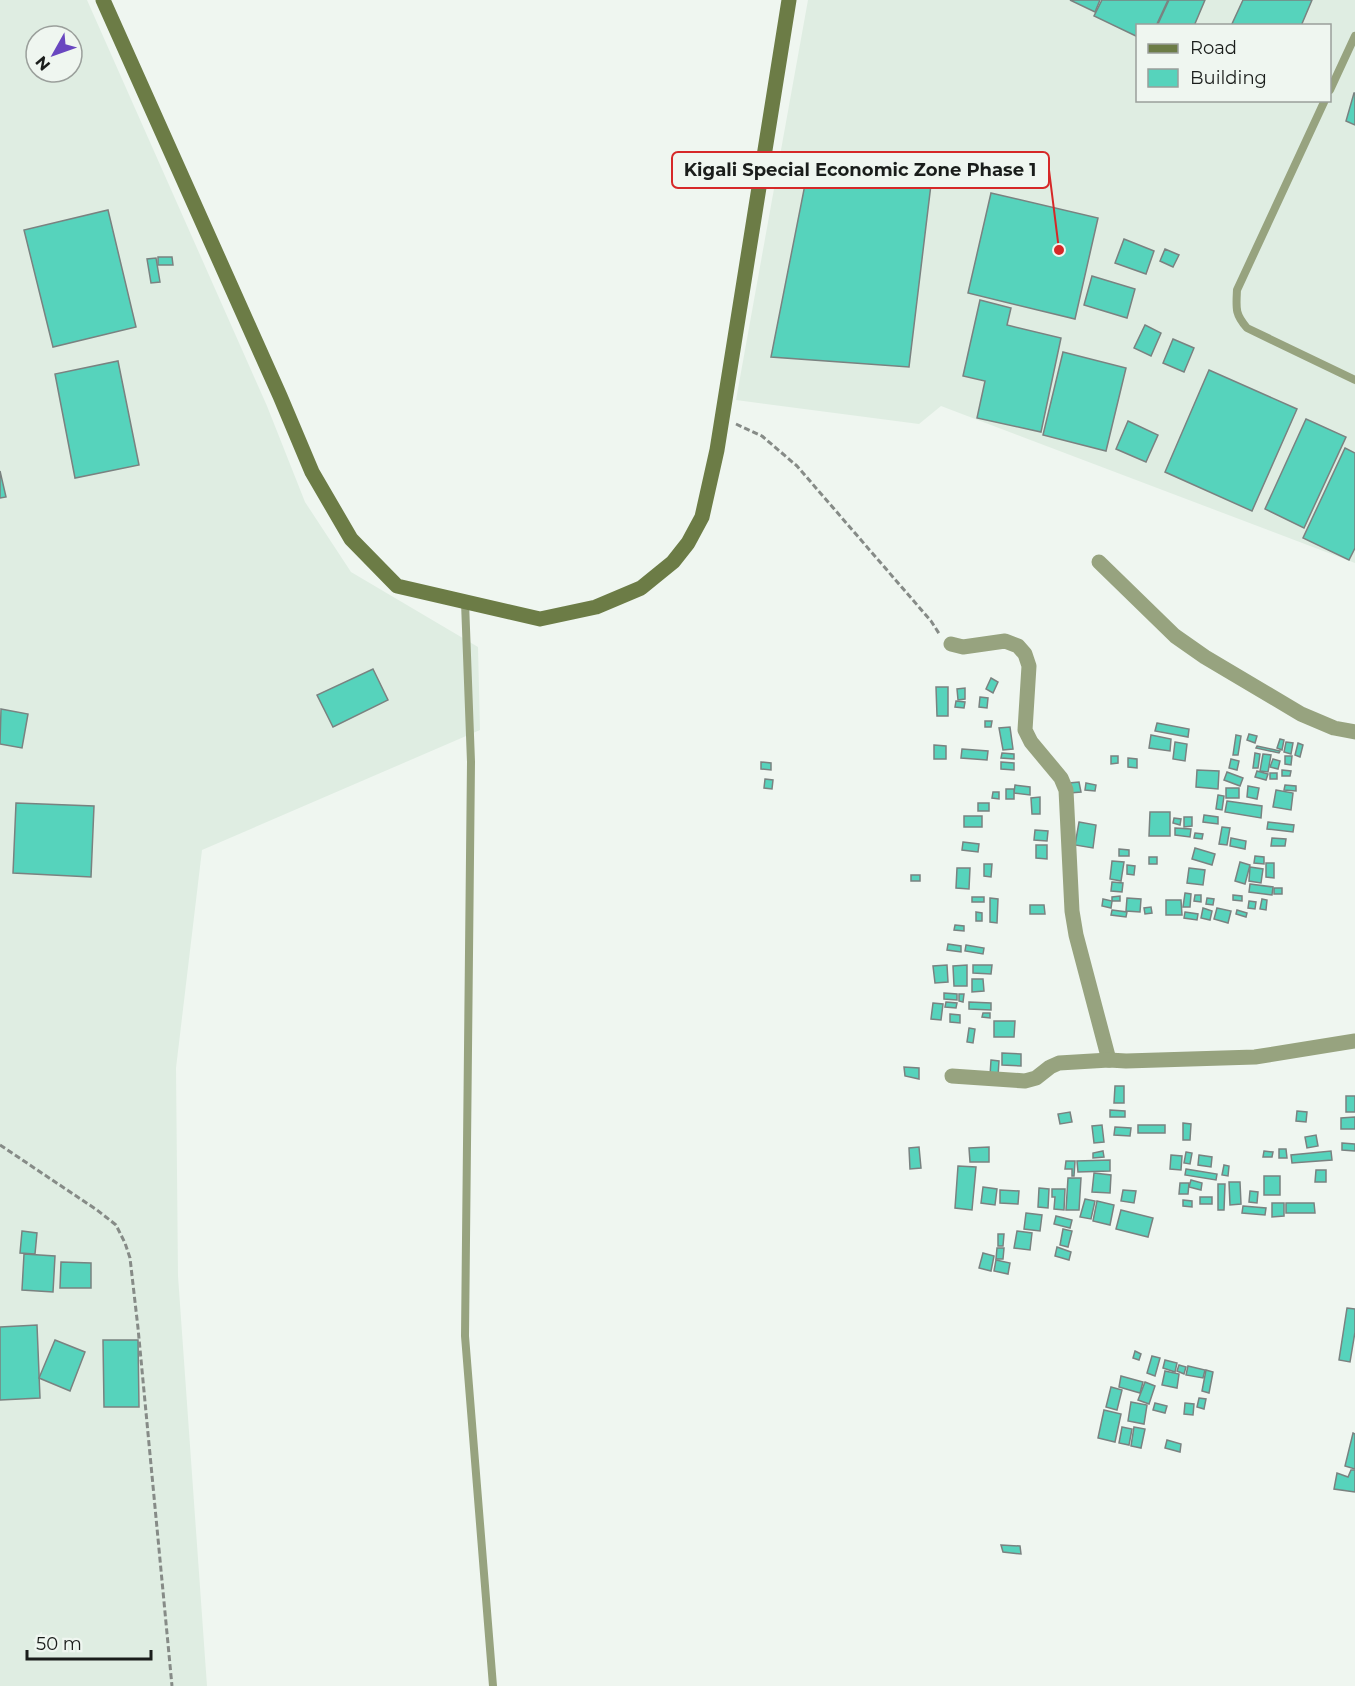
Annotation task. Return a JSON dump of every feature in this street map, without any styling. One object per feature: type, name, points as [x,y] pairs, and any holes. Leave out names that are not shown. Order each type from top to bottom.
[{"type":"main road","points":[[103,0],[312,472],[351,539],[397,586],[540,619],[596,607],[641,588],[673,562],[688,543],[702,517],[717,450],[789,0]]},
{"type":"street","points":[[1099,562],[1175,636],[1205,657],[1301,714],[1334,728],[1355,732]]},
{"type":"street","points":[[951,644],[963,646],[1005,641],[1018,646],[1025,654],[1029,666],[1025,730],[1031,742],[1061,778],[1066,790],[1072,911],[1076,935],[1109,1060]]},
{"type":"street","points":[[952,1076],[1025,1081],[1036,1078],[1059,1063],[1255,1057],[1355,1041]]},
{"type":"lane","points":[[1331,86],[1355,36]]},
{"type":"lane","points":[[1324,102],[1237,290],[1236,304],[1238,318],[1247,328],[1355,380]]},
{"type":"lane","points":[[465,602],[471,762],[465,1336],[493,1686]]},
{"type":"path","points":[[722,418],[762,436],[797,466],[931,621],[942,638],[951,644]]},
{"type":"path","points":[[0,1145],[116,1225],[130,1258],[172,1686]]},
{"type":"shaded area","points":[[0,0],[87,0],[267,406],[305,502],[351,572],[478,647],[480,730],[202,850],[176,1068],[178,1276],[207,1686],[0,1686]]},
{"type":"shaded area","points":[[808,0],[1355,0],[1355,563],[941,406],[919,424],[736,400]]},
{"type":"building","points":[[1070,0],[1100,0],[1095,12]]},
{"type":"building","points":[[1102,0],[1168,0],[1157,24],[1136,24],[1136,36],[1094,16]]},
{"type":"building","points":[[1169,0],[1205,0],[1195,24],[1158,24]]},
{"type":"building","points":[[1243,0],[1312,0],[1302,24],[1232,24]]},
{"type":"building","points":[[1355,93],[1355,125],[1346,121]]},
{"type":"building","points":[[811,154],[932,176],[909,367],[771,357]]},
{"type":"building","points":[[991,193],[1098,218],[1075,319],[968,293]]},
{"type":"building","points":[[108,210],[136,327],[53,347],[24,230]]},
{"type":"building","points":[[1124,239],[1154,251],[1146,274],[1115,263]]},
{"type":"building","points":[[1165,249],[1179,255],[1173,267],[1160,261]]},
{"type":"building","points":[[158,257],[172,257],[173,265],[158,265]]},
{"type":"building","points":[[156,258],[160,282],[151,283],[147,259]]},
{"type":"building","points":[[1092,276],[1135,289],[1127,318],[1084,305]]},
{"type":"building","points":[[980,300],[1011,308],[1007,325],[1061,338],[1041,432],[977,418],[985,381],[963,376]]},
{"type":"building","points":[[1145,325],[1161,333],[1151,356],[1134,348]]},
{"type":"building","points":[[1173,339],[1194,348],[1184,372],[1163,363]]},
{"type":"building","points":[[1063,352],[1126,368],[1106,451],[1043,435]]},
{"type":"building","points":[[118,361],[139,465],[75,478],[55,374]]},
{"type":"building","points":[[1209,370],[1297,409],[1252,511],[1165,472]]},
{"type":"building","points":[[1306,419],[1346,437],[1304,528],[1265,509]]},
{"type":"building","points":[[1128,421],[1158,435],[1146,462],[1116,449]]},
{"type":"building","points":[[1345,448],[1355,453],[1355,548],[1349,560],[1303,538]]},
{"type":"building","points":[[0,471],[6,497],[0,498]]},
{"type":"building","points":[[373,669],[388,700],[333,727],[317,695]]},
{"type":"building","points":[[991,678],[998,682],[993,693],[986,689]]},
{"type":"building","points":[[936,687],[948,687],[948,716],[937,716]]},
{"type":"building","points":[[965,688],[965,699],[958,700],[957,689]]},
{"type":"building","points":[[980,697],[988,698],[987,708],[979,707]]},
{"type":"building","points":[[956,701],[965,702],[964,708],[955,707]]},
{"type":"building","points":[[1,709],[28,714],[22,748],[0,744]]},
{"type":"building","points":[[985,721],[992,721],[991,727],[985,727]]},
{"type":"building","points":[[1157,723],[1189,729],[1188,737],[1155,731]]},
{"type":"building","points":[[1010,727],[1013,749],[1003,750],[999,728]]},
{"type":"building","points":[[1249,734],[1257,736],[1255,743],[1247,740]]},
{"type":"building","points":[[1151,735],[1171,739],[1170,751],[1149,748]]},
{"type":"building","points":[[1236,735],[1241,736],[1238,755],[1233,755]]},
{"type":"building","points":[[1280,739],[1284,740],[1282,750],[1277,748]]},
{"type":"building","points":[[1175,742],[1187,744],[1185,761],[1173,759]]},
{"type":"building","points":[[1286,742],[1293,743],[1291,754],[1284,752]]},
{"type":"building","points":[[1298,743],[1303,745],[1300,757],[1295,755]]},
{"type":"building","points":[[934,745],[946,746],[946,759],[934,759]]},
{"type":"building","points":[[1257,746],[1280,751],[1279,753],[1256,748]]},
{"type":"building","points":[[962,749],[988,751],[987,760],[961,758]]},
{"type":"building","points":[[1002,753],[1014,754],[1014,759],[1001,758]]},
{"type":"building","points":[[1255,753],[1260,754],[1258,768],[1253,768]]},
{"type":"building","points":[[1263,754],[1271,755],[1268,772],[1260,771]]},
{"type":"building","points":[[1111,756],[1118,756],[1118,763],[1111,764]]},
{"type":"building","points":[[1285,756],[1292,756],[1291,765],[1285,764]]},
{"type":"building","points":[[1128,758],[1137,759],[1137,768],[1128,767]]},
{"type":"building","points":[[1231,759],[1239,761],[1237,770],[1229,768]]},
{"type":"building","points":[[1273,759],[1280,761],[1278,769],[1270,767]]},
{"type":"building","points":[[761,762],[771,763],[771,770],[761,769]]},
{"type":"building","points":[[1001,762],[1014,763],[1014,770],[1001,769]]},
{"type":"building","points":[[1197,770],[1219,771],[1218,789],[1196,787]]},
{"type":"building","points":[[1282,770],[1291,771],[1290,776],[1282,776]]},
{"type":"building","points":[[1257,771],[1268,774],[1266,780],[1255,777]]},
{"type":"building","points":[[1227,772],[1243,778],[1240,786],[1224,780]]},
{"type":"building","points":[[1270,773],[1277,773],[1277,779],[1270,779]]},
{"type":"building","points":[[765,779],[773,780],[772,789],[764,788]]},
{"type":"building","points":[[1079,782],[1081,792],[1070,793],[1069,783]]},
{"type":"building","points":[[1086,783],[1096,785],[1095,791],[1085,790]]},
{"type":"building","points":[[1015,785],[1030,787],[1030,795],[1014,793]]},
{"type":"building","points":[[1285,785],[1296,786],[1296,791],[1284,790]]},
{"type":"building","points":[[1248,786],[1259,788],[1257,799],[1247,797]]},
{"type":"building","points":[[1226,788],[1239,788],[1239,798],[1226,798]]},
{"type":"building","points":[[1006,789],[1014,789],[1014,799],[1006,799]]},
{"type":"building","points":[[1276,790],[1293,793],[1291,810],[1273,807]]},
{"type":"building","points":[[993,792],[999,792],[999,799],[992,798]]},
{"type":"building","points":[[1218,795],[1224,796],[1222,810],[1216,809]]},
{"type":"building","points":[[1040,797],[1040,814],[1032,814],[1031,798]]},
{"type":"building","points":[[1227,801],[1262,806],[1261,818],[1225,812]]},
{"type":"building","points":[[16,803],[94,806],[91,877],[13,873]]},
{"type":"building","points":[[978,803],[989,803],[989,811],[978,811]]},
{"type":"building","points":[[1150,812],[1170,812],[1170,836],[1149,836]]},
{"type":"building","points":[[1204,815],[1218,817],[1218,824],[1203,822]]},
{"type":"building","points":[[964,816],[982,816],[982,827],[964,827]]},
{"type":"building","points":[[1184,817],[1192,817],[1192,826],[1184,827]]},
{"type":"building","points":[[1174,818],[1181,819],[1180,825],[1173,823]]},
{"type":"building","points":[[1079,822],[1096,825],[1093,848],[1075,845]]},
{"type":"building","points":[[1268,822],[1294,825],[1293,832],[1267,829]]},
{"type":"building","points":[[1222,827],[1230,828],[1227,845],[1219,844]]},
{"type":"building","points":[[1175,828],[1191,829],[1190,837],[1175,835]]},
{"type":"building","points":[[1035,830],[1048,831],[1047,841],[1034,840]]},
{"type":"building","points":[[1195,833],[1203,834],[1202,839],[1194,838]]},
{"type":"building","points":[[1231,838],[1246,841],[1245,849],[1230,846]]},
{"type":"building","points":[[1272,838],[1286,839],[1285,846],[1271,846]]},
{"type":"building","points":[[963,842],[979,844],[978,852],[962,850]]},
{"type":"building","points":[[1036,845],[1047,845],[1047,859],[1036,858]]},
{"type":"building","points":[[1195,848],[1215,854],[1212,865],[1192,859]]},
{"type":"building","points":[[1119,849],[1129,850],[1129,856],[1119,856]]},
{"type":"building","points":[[1255,856],[1264,857],[1264,864],[1254,863]]},
{"type":"building","points":[[1149,857],[1157,857],[1157,864],[1149,864]]},
{"type":"building","points":[[1112,861],[1124,862],[1121,881],[1110,879]]},
{"type":"building","points":[[1240,862],[1250,865],[1245,884],[1235,881]]},
{"type":"building","points":[[1266,863],[1274,863],[1274,878],[1266,877]]},
{"type":"building","points":[[984,864],[992,864],[991,877],[984,876]]},
{"type":"building","points":[[1127,865],[1135,866],[1134,875],[1127,874]]},
{"type":"building","points":[[1250,867],[1263,869],[1261,883],[1249,881]]},
{"type":"building","points":[[957,868],[970,868],[969,889],[956,888]]},
{"type":"building","points":[[1189,868],[1205,870],[1203,885],[1187,883]]},
{"type":"building","points":[[911,875],[920,875],[920,881],[911,881]]},
{"type":"building","points":[[1112,882],[1123,883],[1122,892],[1111,891]]},
{"type":"building","points":[[1250,884],[1273,887],[1272,895],[1249,892]]},
{"type":"building","points":[[1274,888],[1282,888],[1282,894],[1274,894]]},
{"type":"building","points":[[1185,893],[1191,894],[1190,907],[1183,907]]},
{"type":"building","points":[[1195,895],[1201,895],[1201,902],[1194,901]]},
{"type":"building","points":[[1233,895],[1242,896],[1242,901],[1233,900]]},
{"type":"building","points":[[1120,896],[1120,901],[1112,901],[1112,897]]},
{"type":"building","points":[[972,897],[984,897],[984,902],[972,902]]},
{"type":"building","points":[[990,898],[998,899],[997,923],[990,922]]},
{"type":"building","points":[[1127,898],[1141,899],[1140,912],[1126,911]]},
{"type":"building","points":[[1207,898],[1214,899],[1213,905],[1206,904]]},
{"type":"building","points":[[1103,899],[1112,901],[1111,908],[1102,906]]},
{"type":"building","points":[[1262,899],[1267,900],[1266,910],[1260,909]]},
{"type":"building","points":[[1166,900],[1181,900],[1182,915],[1166,915]]},
{"type":"building","points":[[1249,901],[1256,902],[1255,909],[1248,908]]},
{"type":"building","points":[[1030,905],[1044,905],[1045,914],[1030,914]]},
{"type":"building","points":[[1151,907],[1152,913],[1145,914],[1144,908]]},
{"type":"building","points":[[1203,908],[1212,911],[1210,920],[1201,918]]},
{"type":"building","points":[[1217,908],[1231,911],[1228,923],[1214,919]]},
{"type":"building","points":[[1112,910],[1127,912],[1126,917],[1111,915]]},
{"type":"building","points":[[1237,910],[1247,913],[1246,917],[1236,914]]},
{"type":"building","points":[[976,912],[982,913],[982,921],[976,921]]},
{"type":"building","points":[[1185,912],[1198,914],[1197,920],[1184,918]]},
{"type":"building","points":[[955,925],[964,926],[964,931],[954,930]]},
{"type":"building","points":[[948,944],[961,946],[961,952],[947,950]]},
{"type":"building","points":[[966,945],[984,948],[983,954],[965,951]]},
{"type":"building","points":[[947,965],[948,982],[935,983],[933,966]]},
{"type":"building","points":[[967,965],[967,986],[954,986],[953,966]]},
{"type":"building","points":[[973,965],[992,965],[991,974],[973,973]]},
{"type":"building","points":[[972,979],[983,979],[984,991],[972,992]]},
{"type":"building","points":[[944,993],[957,994],[957,1000],[944,999]]},
{"type":"building","points":[[959,994],[964,994],[963,1002],[959,1001]]},
{"type":"building","points":[[946,1002],[957,1003],[956,1008],[945,1007]]},
{"type":"building","points":[[969,1002],[991,1003],[991,1010],[969,1009]]},
{"type":"building","points":[[933,1003],[943,1004],[941,1020],[931,1019]]},
{"type":"building","points":[[983,1013],[990,1013],[990,1018],[982,1017]]},
{"type":"building","points":[[950,1014],[960,1015],[960,1023],[950,1022]]},
{"type":"building","points":[[994,1021],[1015,1021],[1014,1037],[994,1037]]},
{"type":"building","points":[[969,1028],[975,1029],[973,1043],[967,1042]]},
{"type":"building","points":[[1002,1053],[1021,1054],[1021,1066],[1002,1065]]},
{"type":"building","points":[[991,1060],[999,1061],[998,1076],[990,1076]]},
{"type":"building","points":[[904,1067],[919,1068],[919,1079],[905,1076]]},
{"type":"building","points":[[1115,1086],[1124,1086],[1124,1103],[1114,1103]]},
{"type":"building","points":[[1346,1096],[1355,1096],[1355,1112],[1346,1112]]},
{"type":"building","points":[[1110,1110],[1125,1111],[1125,1117],[1110,1117]]},
{"type":"building","points":[[1297,1111],[1307,1112],[1306,1122],[1296,1121]]},
{"type":"building","points":[[1070,1112],[1072,1122],[1060,1124],[1058,1114]]},
{"type":"building","points":[[1355,1117],[1355,1129],[1341,1129],[1341,1118]]},
{"type":"building","points":[[1183,1123],[1191,1124],[1190,1140],[1183,1140]]},
{"type":"building","points":[[1102,1125],[1104,1142],[1094,1143],[1092,1126]]},
{"type":"building","points":[[1138,1125],[1165,1125],[1165,1133],[1138,1133]]},
{"type":"building","points":[[1115,1127],[1131,1128],[1130,1136],[1114,1135]]},
{"type":"building","points":[[1316,1135],[1318,1146],[1307,1148],[1305,1137]]},
{"type":"building","points":[[1342,1143],[1355,1144],[1355,1151],[1342,1150]]},
{"type":"building","points":[[919,1147],[921,1168],[910,1169],[909,1148]]},
{"type":"building","points":[[989,1147],[989,1162],[970,1162],[969,1148]]},
{"type":"building","points":[[1279,1149],[1286,1149],[1287,1158],[1279,1158]]},
{"type":"building","points":[[1103,1151],[1104,1157],[1093,1158],[1093,1153]]},
{"type":"building","points":[[1264,1151],[1273,1152],[1272,1157],[1263,1157]]},
{"type":"building","points":[[1331,1151],[1332,1160],[1292,1163],[1291,1155]]},
{"type":"building","points":[[1186,1152],[1192,1153],[1190,1164],[1184,1163]]},
{"type":"building","points":[[1171,1155],[1182,1156],[1181,1170],[1170,1169]]},
{"type":"building","points":[[1199,1155],[1212,1157],[1211,1167],[1198,1165]]},
{"type":"building","points":[[1110,1160],[1110,1171],[1078,1172],[1077,1161]]},
{"type":"building","points":[[1066,1161],[1075,1161],[1074,1176],[1072,1176],[1072,1169],[1065,1169]]},
{"type":"building","points":[[1224,1165],[1229,1166],[1228,1176],[1222,1175]]},
{"type":"building","points":[[958,1166],[976,1167],[972,1210],[955,1208]]},
{"type":"building","points":[[1186,1169],[1217,1174],[1216,1180],[1185,1175]]},
{"type":"building","points":[[1316,1170],[1326,1170],[1326,1182],[1315,1182]]},
{"type":"building","points":[[1094,1173],[1111,1175],[1110,1193],[1092,1192]]},
{"type":"building","points":[[1264,1176],[1280,1176],[1280,1195],[1264,1195]]},
{"type":"building","points":[[1068,1178],[1081,1178],[1079,1210],[1066,1210]]},
{"type":"building","points":[[1191,1180],[1202,1183],[1201,1190],[1189,1187]]},
{"type":"building","points":[[1229,1182],[1240,1182],[1241,1204],[1230,1205]]},
{"type":"building","points":[[1180,1183],[1189,1183],[1188,1194],[1179,1194]]},
{"type":"building","points":[[1218,1184],[1225,1184],[1224,1210],[1218,1210]]},
{"type":"building","points":[[983,1187],[997,1189],[995,1205],[981,1203]]},
{"type":"building","points":[[1039,1188],[1049,1189],[1048,1208],[1038,1207]]},
{"type":"building","points":[[1052,1189],[1065,1189],[1064,1210],[1054,1209],[1055,1197],[1052,1197]]},
{"type":"building","points":[[1000,1190],[1019,1191],[1018,1204],[1000,1203]]},
{"type":"building","points":[[1123,1190],[1136,1191],[1134,1203],[1121,1201]]},
{"type":"building","points":[[1250,1191],[1258,1192],[1257,1203],[1249,1202]]},
{"type":"building","points":[[1200,1197],[1212,1197],[1212,1204],[1200,1204]]},
{"type":"building","points":[[1085,1199],[1095,1201],[1091,1219],[1080,1217]]},
{"type":"building","points":[[1183,1200],[1192,1201],[1192,1207],[1183,1206]]},
{"type":"building","points":[[1097,1201],[1114,1205],[1110,1225],[1093,1221]]},
{"type":"building","points":[[1272,1203],[1284,1203],[1284,1216],[1272,1217]]},
{"type":"building","points":[[1286,1203],[1314,1203],[1315,1213],[1286,1213]]},
{"type":"building","points":[[1243,1206],[1266,1208],[1265,1215],[1242,1213]]},
{"type":"building","points":[[1121,1210],[1153,1218],[1148,1237],[1116,1229]]},
{"type":"building","points":[[1026,1213],[1042,1215],[1040,1231],[1024,1229]]},
{"type":"building","points":[[1056,1216],[1072,1220],[1070,1228],[1054,1224]]},
{"type":"building","points":[[1063,1229],[1072,1231],[1068,1247],[1060,1245]]},
{"type":"building","points":[[22,1231],[37,1233],[35,1254],[20,1253]]},
{"type":"building","points":[[1017,1231],[1032,1233],[1030,1250],[1014,1248]]},
{"type":"building","points":[[998,1234],[1004,1234],[1003,1246],[998,1246]]},
{"type":"building","points":[[1057,1247],[1071,1252],[1069,1260],[1055,1256]]},
{"type":"building","points":[[997,1248],[1004,1248],[1003,1259],[996,1259]]},
{"type":"building","points":[[983,1253],[994,1256],[991,1271],[979,1268]]},
{"type":"building","points":[[24,1254],[55,1256],[53,1292],[22,1290]]},
{"type":"building","points":[[996,1260],[1010,1263],[1008,1274],[994,1271]]},
{"type":"building","points":[[61,1262],[91,1263],[91,1288],[60,1288]]},
{"type":"building","points":[[1347,1308],[1355,1309],[1355,1332],[1350,1362],[1339,1360]]},
{"type":"building","points":[[37,1325],[40,1398],[0,1400],[0,1327]]},
{"type":"building","points":[[55,1340],[85,1352],[70,1391],[39,1378]]},
{"type":"building","points":[[103,1340],[138,1340],[139,1407],[104,1407]]},
{"type":"building","points":[[1135,1351],[1141,1354],[1139,1360],[1133,1358]]},
{"type":"building","points":[[1152,1356],[1160,1358],[1155,1376],[1147,1373]]},
{"type":"building","points":[[1165,1360],[1177,1363],[1175,1372],[1163,1368]]},
{"type":"building","points":[[1179,1365],[1186,1367],[1184,1374],[1177,1371]]},
{"type":"building","points":[[1188,1366],[1205,1370],[1203,1378],[1186,1375]]},
{"type":"building","points":[[1206,1370],[1213,1372],[1209,1393],[1202,1391]]},
{"type":"building","points":[[1165,1371],[1179,1374],[1177,1388],[1162,1385]]},
{"type":"building","points":[[1121,1376],[1143,1382],[1140,1393],[1119,1387]]},
{"type":"building","points":[[1145,1382],[1155,1386],[1149,1404],[1138,1400]]},
{"type":"building","points":[[1111,1387],[1122,1390],[1117,1410],[1106,1407]]},
{"type":"building","points":[[1199,1398],[1206,1399],[1204,1409],[1197,1407]]},
{"type":"building","points":[[1131,1402],[1147,1405],[1144,1424],[1128,1421]]},
{"type":"building","points":[[1155,1403],[1167,1406],[1165,1413],[1153,1410]]},
{"type":"building","points":[[1185,1403],[1194,1404],[1193,1415],[1184,1414]]},
{"type":"building","points":[[1104,1410],[1121,1414],[1115,1442],[1098,1438]]},
{"type":"building","points":[[1122,1427],[1132,1429],[1129,1445],[1119,1443]]},
{"type":"building","points":[[1134,1427],[1145,1429],[1141,1448],[1131,1446]]},
{"type":"building","points":[[1353,1433],[1355,1434],[1355,1469],[1345,1466]]},
{"type":"building","points":[[1167,1440],[1181,1444],[1180,1452],[1165,1448]]},
{"type":"building","points":[[1351,1470],[1355,1470],[1355,1492],[1334,1489],[1337,1473],[1348,1477]]},
{"type":"building","points":[[1001,1545],[1020,1546],[1021,1554],[1003,1552]]},
{"type":"place","name":"Kigali Special Economic Zone Phase 1","points":[[1059,250]]}]
